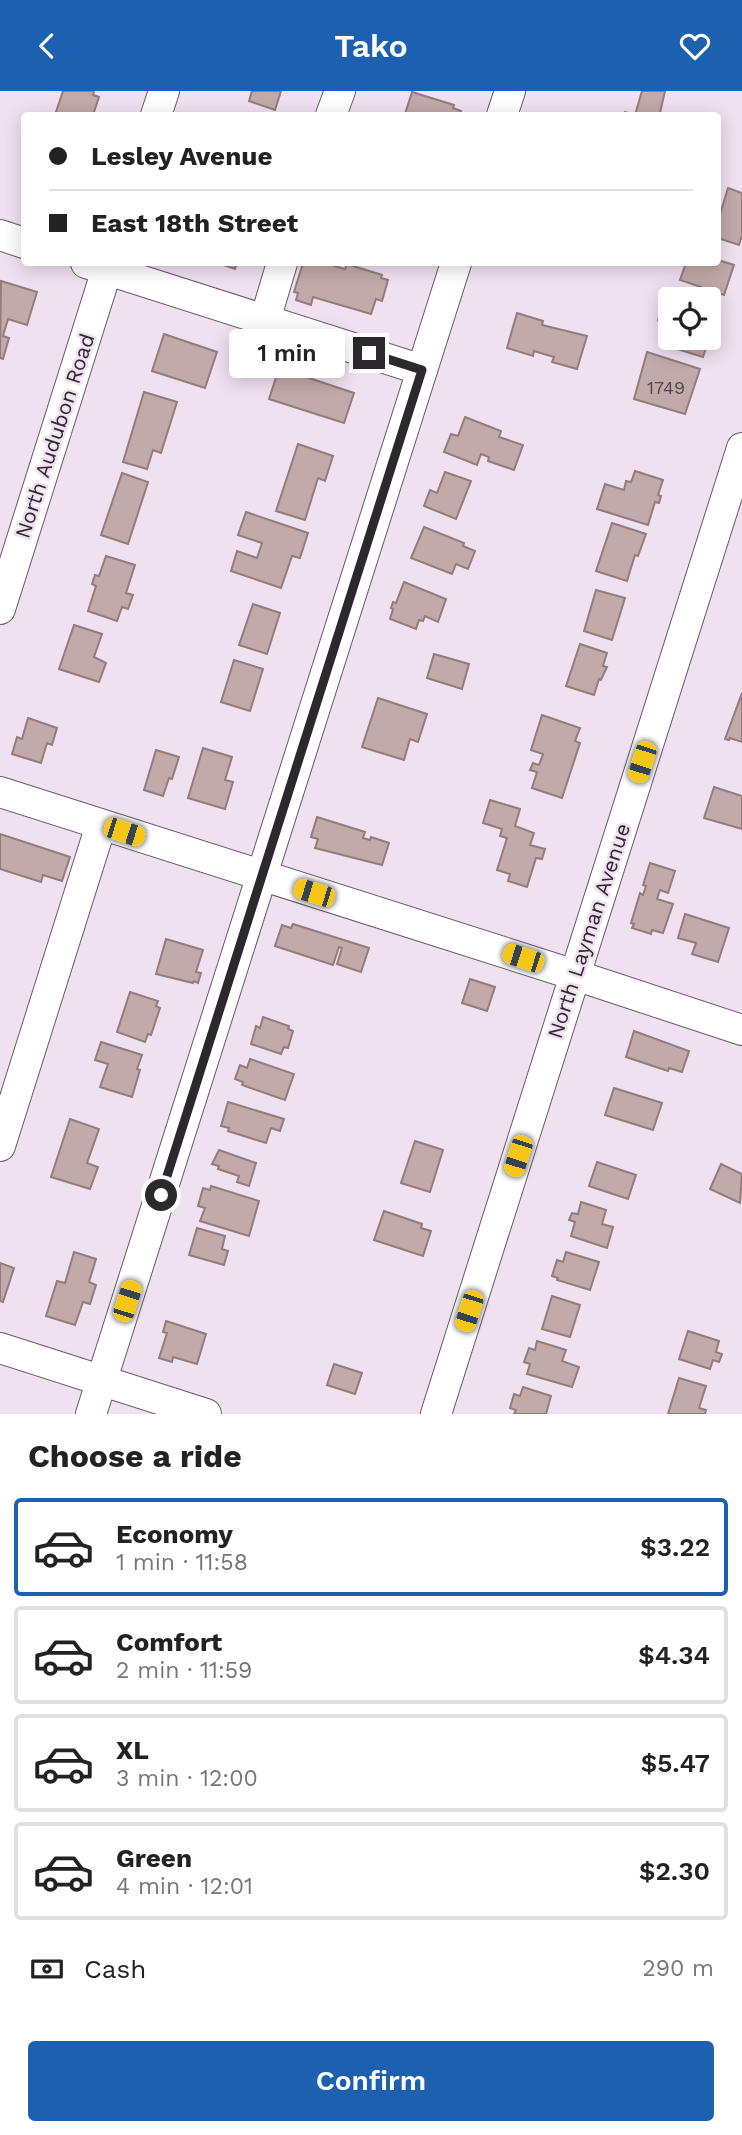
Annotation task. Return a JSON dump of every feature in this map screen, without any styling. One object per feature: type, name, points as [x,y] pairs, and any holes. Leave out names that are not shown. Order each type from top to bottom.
[{"type":"street","points":[[157,112],[164,91]]},
{"type":"street","points":[[332,112],[340,91]]},
{"type":"street","points":[[503,112],[510,91]]},
{"type":"street","points":[[0,235],[21,242]]},
{"type":"street","name":"North Audubon Road","points":[[0,609],[101,266]]},
{"type":"street","points":[[104,266],[422,370]]},
{"type":"street","points":[[265,320],[281,266]]},
{"type":"street","points":[[91,1414],[455,266]]},
{"type":"street","name":"North Layman Avenue","points":[[436,1414],[742,447]]},
{"type":"street","points":[[0,792],[742,1030]]},
{"type":"street","points":[[0,1146],[101,825]]},
{"type":"street","points":[[0,1348],[206,1414]]},
{"type":"building","points":[[63,91],[94,91],[93,95],[99,97],[94,112],[56,112]]},
{"type":"building","points":[[252,91],[281,91],[275,110],[249,101]]},
{"type":"building","points":[[642,91],[665,91],[660,112],[636,112]]},
{"type":"building","points":[[412,92],[454,105],[453,108],[461,111],[460,112],[406,112]]},
{"type":"building","points":[[728,188],[742,193],[742,235],[739,245],[721,239],[721,211]]},
{"type":"building","points":[[721,261],[734,265],[724,295],[721,294],[721,287],[701,287],[680,280],[685,266],[721,266]]},
{"type":"building","points":[[302,266],[334,266],[345,269],[346,266],[353,266],[382,275],[381,278],[388,280],[382,301],[376,299],[371,314],[313,297],[311,305],[296,300],[298,293],[294,292]]},
{"type":"building","points":[[1,281],[37,292],[27,325],[8,319],[3,336],[9,338],[3,359],[0,358]]},
{"type":"building","points":[[517,313],[543,321],[542,325],[587,336],[577,369],[552,362],[554,357],[534,351],[533,356],[507,348]]},
{"type":"building","points":[[164,334],[217,352],[205,388],[152,371]]},
{"type":"building","points":[[680,350],[705,350],[703,357]]},
{"type":"building","points":[[647,352],[700,369],[685,414],[634,399]]},
{"type":"building","points":[[279,368],[354,393],[344,423],[269,399]]},
{"type":"building","points":[[144,392],[177,402],[161,453],[153,450],[147,469],[123,462]]},
{"type":"building","points":[[465,417],[501,431],[499,437],[523,445],[514,470],[488,461],[489,457],[481,454],[477,465],[444,452],[451,434],[458,436]]},
{"type":"building","points":[[298,444],[333,456],[325,481],[318,478],[305,520],[276,511]]},
{"type":"building","points":[[635,471],[663,480],[658,495],[661,496],[659,503],[655,502],[648,525],[597,509],[605,484],[624,490],[626,481],[631,482]]},
{"type":"building","points":[[445,472],[471,481],[456,519],[424,506],[430,490],[437,493]]},
{"type":"building","points":[[122,473],[148,482],[128,544],[101,535]]},
{"type":"building","points":[[246,512],[308,533],[300,558],[292,556],[281,588],[231,571],[237,551],[257,558],[262,543],[238,535]]},
{"type":"building","points":[[612,523],[646,534],[638,556],[635,555],[627,581],[596,571]]},
{"type":"building","points":[[424,527],[464,543],[463,546],[475,551],[468,569],[456,564],[452,574],[411,558]]},
{"type":"building","points":[[106,556],[135,565],[126,593],[133,595],[128,609],[122,607],[117,621],[88,611],[96,586],[92,584],[95,575],[99,576]]},
{"type":"building","points":[[404,582],[446,599],[438,622],[425,616],[423,621],[419,620],[416,629],[390,619],[393,602],[396,603]]},
{"type":"building","points":[[596,590],[625,598],[612,640],[584,631]]},
{"type":"building","points":[[253,604],[280,613],[267,654],[239,645]]},
{"type":"building","points":[[74,625],[102,634],[94,657],[106,663],[99,682],[59,669]]},
{"type":"building","points":[[580,644],[607,653],[603,666],[607,667],[601,680],[599,679],[594,695],[566,686]]},
{"type":"building","points":[[434,654],[469,664],[462,689],[427,678]]},
{"type":"building","points":[[234,660],[263,669],[250,711],[221,702]]},
{"type":"building","points":[[742,693],[742,742],[725,739]]},
{"type":"building","points":[[378,698],[427,714],[418,742],[410,739],[404,760],[362,747]]},
{"type":"building","points":[[542,715],[580,728],[575,741],[580,743],[562,798],[532,788],[537,772],[530,770],[533,763],[539,765],[543,754],[531,750]]},
{"type":"building","points":[[28,718],[57,728],[52,745],[47,743],[41,763],[12,754],[17,737],[22,739]]},
{"type":"building","points":[[203,748],[232,757],[225,780],[233,782],[225,809],[188,798]]},
{"type":"building","points":[[156,750],[179,757],[163,796],[144,790]]},
{"type":"building","points":[[714,787],[742,796],[742,829],[704,818]]},
{"type":"building","points":[[490,800],[520,809],[515,826],[534,833],[530,845],[545,849],[542,859],[536,858],[527,887],[508,881],[510,874],[497,870],[507,838],[500,836],[502,829],[483,823]]},
{"type":"building","points":[[317,817],[365,832],[363,838],[370,840],[371,837],[389,843],[382,865],[315,848],[318,839],[311,837]]},
{"type":"building","points":[[0,834],[70,857],[62,881],[43,875],[41,882],[0,869]]},
{"type":"building","points":[[650,863],[675,871],[668,893],[660,890],[657,899],[673,904],[663,933],[652,930],[651,934],[632,928],[634,924],[631,923],[640,893],[643,895],[646,886],[643,885]]},
{"type":"building","points":[[685,914],[729,928],[718,962],[692,954],[696,943],[678,938]]},
{"type":"building","points":[[293,924],[369,948],[361,972],[337,964],[342,948],[339,947],[333,965],[275,946],[282,925],[291,928]]},
{"type":"building","points":[[166,939],[203,950],[196,972],[201,973],[198,983],[156,974]]},
{"type":"building","points":[[470,979],[495,987],[487,1011],[462,1003]]},
{"type":"building","points":[[130,992],[158,1001],[156,1006],[160,1008],[151,1035],[148,1034],[145,1042],[117,1032]]},
{"type":"building","points":[[263,1017],[289,1026],[288,1029],[293,1031],[288,1048],[284,1047],[281,1054],[251,1044],[256,1026],[260,1028]]},
{"type":"building","points":[[634,1031],[689,1051],[682,1072],[669,1068],[668,1071],[626,1057]]},
{"type":"building","points":[[101,1042],[142,1055],[132,1097],[100,1087],[108,1064],[95,1060]]},
{"type":"building","points":[[250,1059],[294,1074],[285,1100],[242,1085],[243,1082],[235,1079],[240,1065],[247,1068]]},
{"type":"building","points":[[614,1088],[662,1103],[653,1130],[605,1115]]},
{"type":"building","points":[[228,1102],[284,1119],[280,1131],[271,1128],[266,1143],[228,1131],[229,1128],[221,1126]]},
{"type":"building","points":[[70,1119],[99,1129],[87,1163],[98,1167],[90,1189],[51,1177]]},
{"type":"building","points":[[415,1141],[443,1150],[430,1192],[401,1183]]},
{"type":"building","points":[[219,1150],[256,1163],[249,1186],[237,1182],[239,1176],[218,1169],[219,1166],[212,1164]]},
{"type":"building","points":[[597,1162],[636,1175],[628,1199],[589,1186]]},
{"type":"building","points":[[721,1164],[742,1174],[740,1203],[710,1189]]},
{"type":"building","points":[[211,1186],[259,1201],[249,1236],[200,1221],[205,1208],[198,1206],[203,1188],[210,1190]]},
{"type":"building","points":[[581,1202],[606,1210],[602,1224],[613,1227],[607,1248],[571,1236],[575,1222],[569,1220],[572,1213],[578,1214]]},
{"type":"building","points":[[384,1211],[422,1224],[421,1228],[431,1231],[423,1256],[374,1240]]},
{"type":"building","points":[[197,1228],[225,1236],[222,1249],[228,1251],[224,1265],[189,1255]]},
{"type":"building","points":[[74,1252],[96,1259],[89,1282],[96,1285],[90,1304],[83,1302],[75,1325],[46,1316],[57,1281],[65,1283]]},
{"type":"building","points":[[566,1252],[599,1262],[590,1290],[552,1276],[557,1260],[563,1262]]},
{"type":"building","points":[[0,1263],[14,1268],[3,1302],[0,1301]]},
{"type":"building","points":[[552,1296],[580,1305],[570,1337],[542,1329]]},
{"type":"building","points":[[166,1321],[206,1334],[197,1364],[173,1357],[172,1362],[159,1358],[167,1333],[163,1332]]},
{"type":"building","points":[[688,1331],[719,1341],[716,1352],[722,1354],[719,1362],[713,1360],[710,1369],[679,1359]]},
{"type":"building","points":[[537,1341],[566,1350],[562,1361],[579,1367],[572,1387],[527,1374],[530,1364],[524,1362],[529,1348],[535,1350]]},
{"type":"building","points":[[334,1364],[362,1373],[355,1394],[327,1385]]},
{"type":"building","points":[[679,1378],[706,1386],[699,1408],[706,1410],[705,1414],[668,1414]]},
{"type":"building","points":[[523,1387],[551,1396],[546,1414],[514,1414],[516,1410],[510,1408],[514,1394],[520,1396]]},
{"type":"route","points":[[161,1195],[422,370],[369,353]]}]
